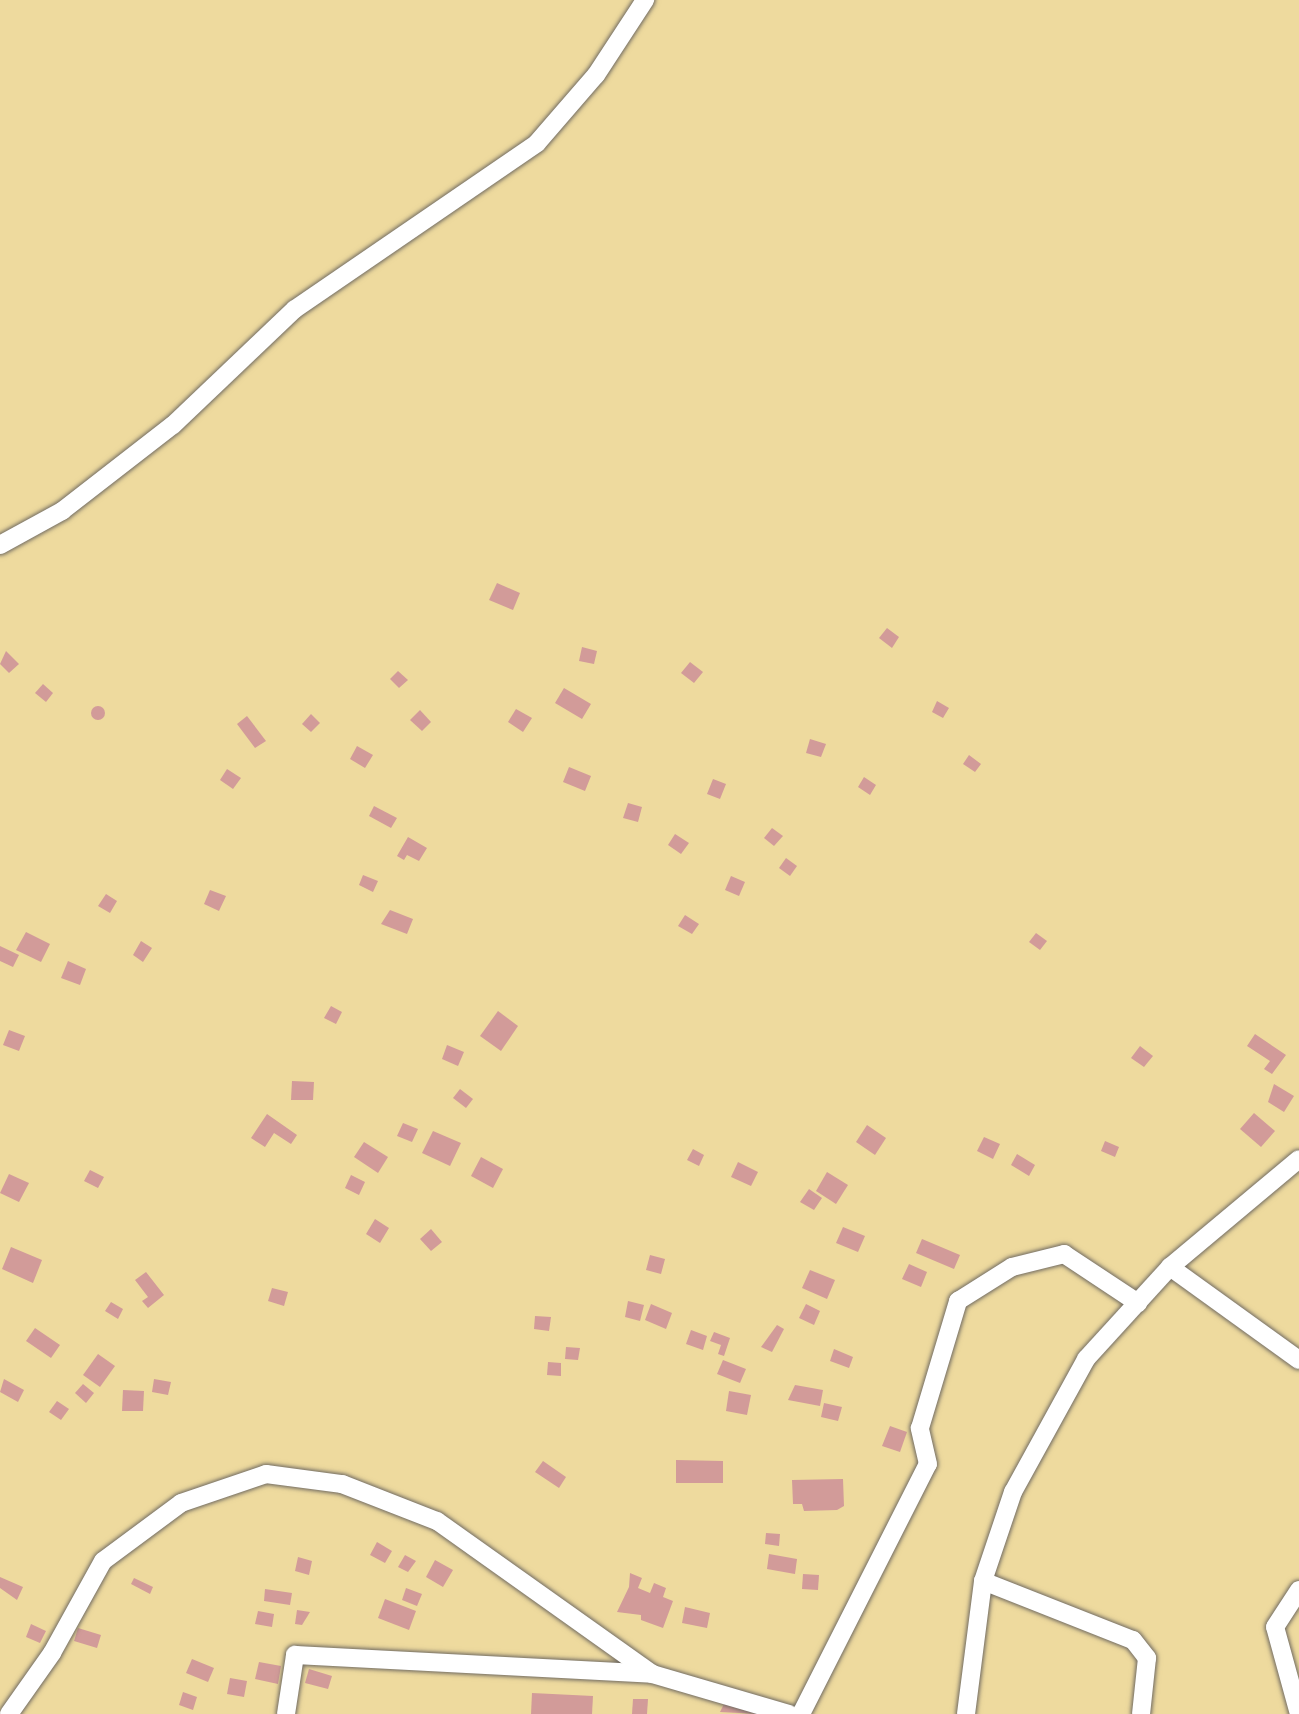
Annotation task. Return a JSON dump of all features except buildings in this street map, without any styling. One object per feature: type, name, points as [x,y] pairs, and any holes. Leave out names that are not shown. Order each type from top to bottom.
[{"type":"street","points":[[0,545],[62,510],[173,425],[295,309],[536,143],[596,75],[645,0]]},
{"type":"street","points":[[966,1714],[983,1582],[1013,1492],[1086,1359],[1170,1267],[1299,1160]]},
{"type":"street","points":[[801,1714],[928,1464],[920,1428],[958,1301],[1012,1268],[1064,1254],[1138,1302]]},
{"type":"street","points":[[1170,1267],[1299,1360]]},
{"type":"street","points":[[9,1714],[52,1654],[103,1562],[180,1503],[266,1474],[342,1484],[438,1521],[652,1674]]},
{"type":"street","points":[[983,1582],[1133,1640],[1147,1658],[1141,1714]]},
{"type":"street","points":[[1299,1590],[1275,1627],[1299,1714]]},
{"type":"street","points":[[286,1714],[295,1655],[652,1674],[790,1714]]},
{"type":"sand","points":[[0,0],[1299,0],[1299,1714],[0,1714]]}]
